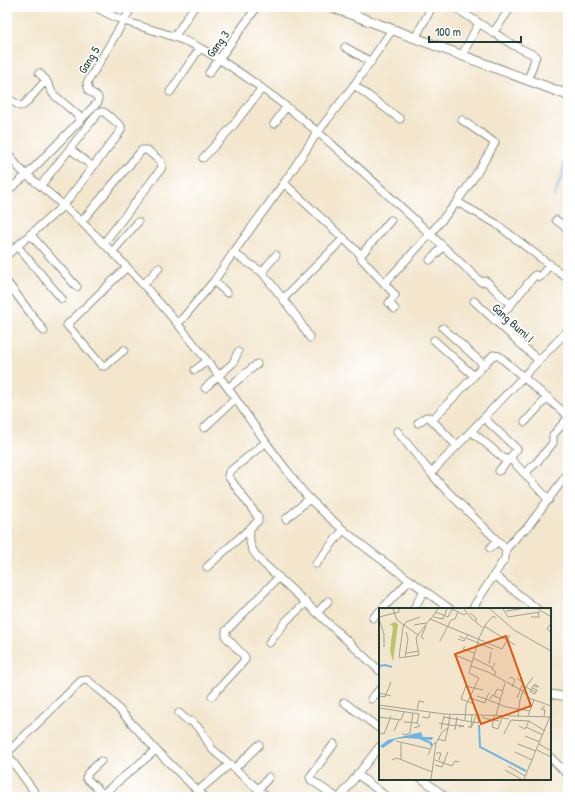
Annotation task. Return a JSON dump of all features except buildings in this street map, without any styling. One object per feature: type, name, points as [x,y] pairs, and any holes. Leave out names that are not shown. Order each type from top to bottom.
[{"type":"main road","points":[[332,7],[355,11],[392,30],[568,95]]},
{"type":"street","points":[[96,7],[124,20],[175,36],[200,48],[262,88],[317,133],[430,234],[481,282],[486,281],[510,304]]},
{"type":"street","points":[[175,36],[194,7]]},
{"type":"street","name":"Gang 3","points":[[209,73],[220,60],[257,7]]},
{"type":"street","points":[[415,38],[432,7]]},
{"type":"street","points":[[454,7],[513,45],[536,56],[528,80]]},
{"type":"street","points":[[493,33],[511,7]]},
{"type":"street","name":"Gang 5","points":[[81,118],[98,102],[98,97],[89,91],[87,83],[124,20],[129,8]]},
{"type":"street","points":[[462,56],[479,23]]},
{"type":"street","points":[[178,324],[214,282],[233,253],[284,183],[317,133],[371,62],[392,30]]},
{"type":"street","points":[[345,47],[371,62]]},
{"type":"street","points":[[170,92],[200,48]]},
{"type":"street","points":[[7,191],[28,175],[81,118],[53,94],[46,80],[39,73]]},
{"type":"street","points":[[7,106],[7,102],[12,101],[20,106],[24,106],[46,80]]},
{"type":"street","points":[[354,85],[400,119]]},
{"type":"street","points":[[204,158],[232,127],[262,88]]},
{"type":"street","points":[[274,124],[286,107]]},
{"type":"street","points":[[7,254],[63,206],[92,166],[121,130],[121,126],[104,112],[97,114],[41,185]]},
{"type":"street","points":[[385,283],[457,202],[477,173],[495,142],[462,120]]},
{"type":"street","points":[[70,149],[92,166]]},
{"type":"street","points":[[82,221],[142,150],[147,150],[160,161],[162,168],[104,243]]},
{"type":"street","points":[[7,152],[28,175],[82,221],[144,285],[178,324],[219,376],[265,444],[309,498],[343,530],[449,608]]},
{"type":"street","points":[[284,183],[361,255],[361,258],[395,295],[389,303],[395,309]]},
{"type":"street","points":[[457,202],[490,219],[568,279]]},
{"type":"street","points":[[361,255],[390,220]]},
{"type":"street","points":[[556,220],[568,229]]},
{"type":"street","points":[[113,252],[138,222]]},
{"type":"street","points":[[30,234],[77,287]]},
{"type":"street","points":[[283,300],[344,238]]},
{"type":"street","points":[[17,246],[62,299]]},
{"type":"street","points":[[430,260],[443,247]]},
{"type":"street","points":[[233,253],[262,272],[296,316],[310,338]]},
{"type":"street","points":[[262,272],[276,255]]},
{"type":"street","points":[[494,320],[510,304],[534,275],[540,277],[550,264]]},
{"type":"street","points":[[124,350],[105,366],[102,366],[67,325],[127,267]]},
{"type":"street","points":[[144,285],[158,268]]},
{"type":"street","points":[[7,282],[44,331]]},
{"type":"street","points":[[214,282],[227,293]]},
{"type":"street","name":"Gang Bumi I","points":[[474,301],[538,360]]},
{"type":"street","points":[[443,328],[484,365]]},
{"type":"street","points":[[431,473],[568,330]]},
{"type":"street","points":[[434,340],[474,376]]},
{"type":"street","points":[[205,388],[235,361],[238,352]]},
{"type":"street","points":[[432,420],[495,355],[548,398],[568,417],[553,435],[553,443],[537,462],[525,473]]},
{"type":"street","points":[[195,370],[207,361]]},
{"type":"street","points":[[228,388],[257,364]]},
{"type":"street","points":[[525,422],[548,398]]},
{"type":"street","points":[[204,428],[235,400]]},
{"type":"street","points":[[418,423],[426,417],[432,420],[457,446]]},
{"type":"street","points":[[484,418],[517,448],[499,471]]},
{"type":"street","points":[[397,430],[441,485],[506,549]]},
{"type":"street","points":[[471,431],[525,473],[549,500]]},
{"type":"street","points":[[207,567],[258,521],[258,517],[228,476],[230,472],[265,444]]},
{"type":"street","points":[[473,608],[505,558],[506,549],[549,500],[568,473]]},
{"type":"street","points":[[286,519],[309,498]]},
{"type":"street","points":[[250,529],[249,545],[251,550],[379,670]]},
{"type":"street","points":[[316,564],[343,530]]},
{"type":"street","points":[[490,548],[498,540]]},
{"type":"street","points":[[494,575],[536,608]]},
{"type":"street","points":[[212,696],[244,660],[243,654],[226,637],[226,631],[279,577]]},
{"type":"street","points":[[383,608],[410,580]]},
{"type":"street","points":[[415,608],[424,590]]},
{"type":"street","points":[[318,612],[328,600]]},
{"type":"street","points":[[269,643],[287,620],[307,602]]},
{"type":"street","points":[[373,618],[379,612]]},
{"type":"street","points":[[38,797],[7,754],[84,679],[89,681],[106,695],[156,750],[204,797]]},
{"type":"street","points":[[371,699],[379,690]]},
{"type":"street","points":[[551,694],[568,697]]},
{"type":"street","points":[[344,702],[379,728]]},
{"type":"street","points":[[180,713],[188,721],[192,721],[200,729],[212,749],[267,797]]},
{"type":"street","points":[[334,744],[310,777],[311,780],[336,797]]},
{"type":"street","points":[[198,791],[259,745]]},
{"type":"street","points":[[340,797],[379,747]]},
{"type":"street","points":[[101,760],[88,773],[86,778],[103,794],[156,750]]},
{"type":"street","points":[[551,758],[568,775]]},
{"type":"street","points":[[357,774],[387,797]]},
{"type":"street","points":[[259,789],[269,777]]},
{"type":"street","points":[[423,780],[446,797]]},
{"type":"waterway","points":[[554,197],[562,176],[568,137]]}]
